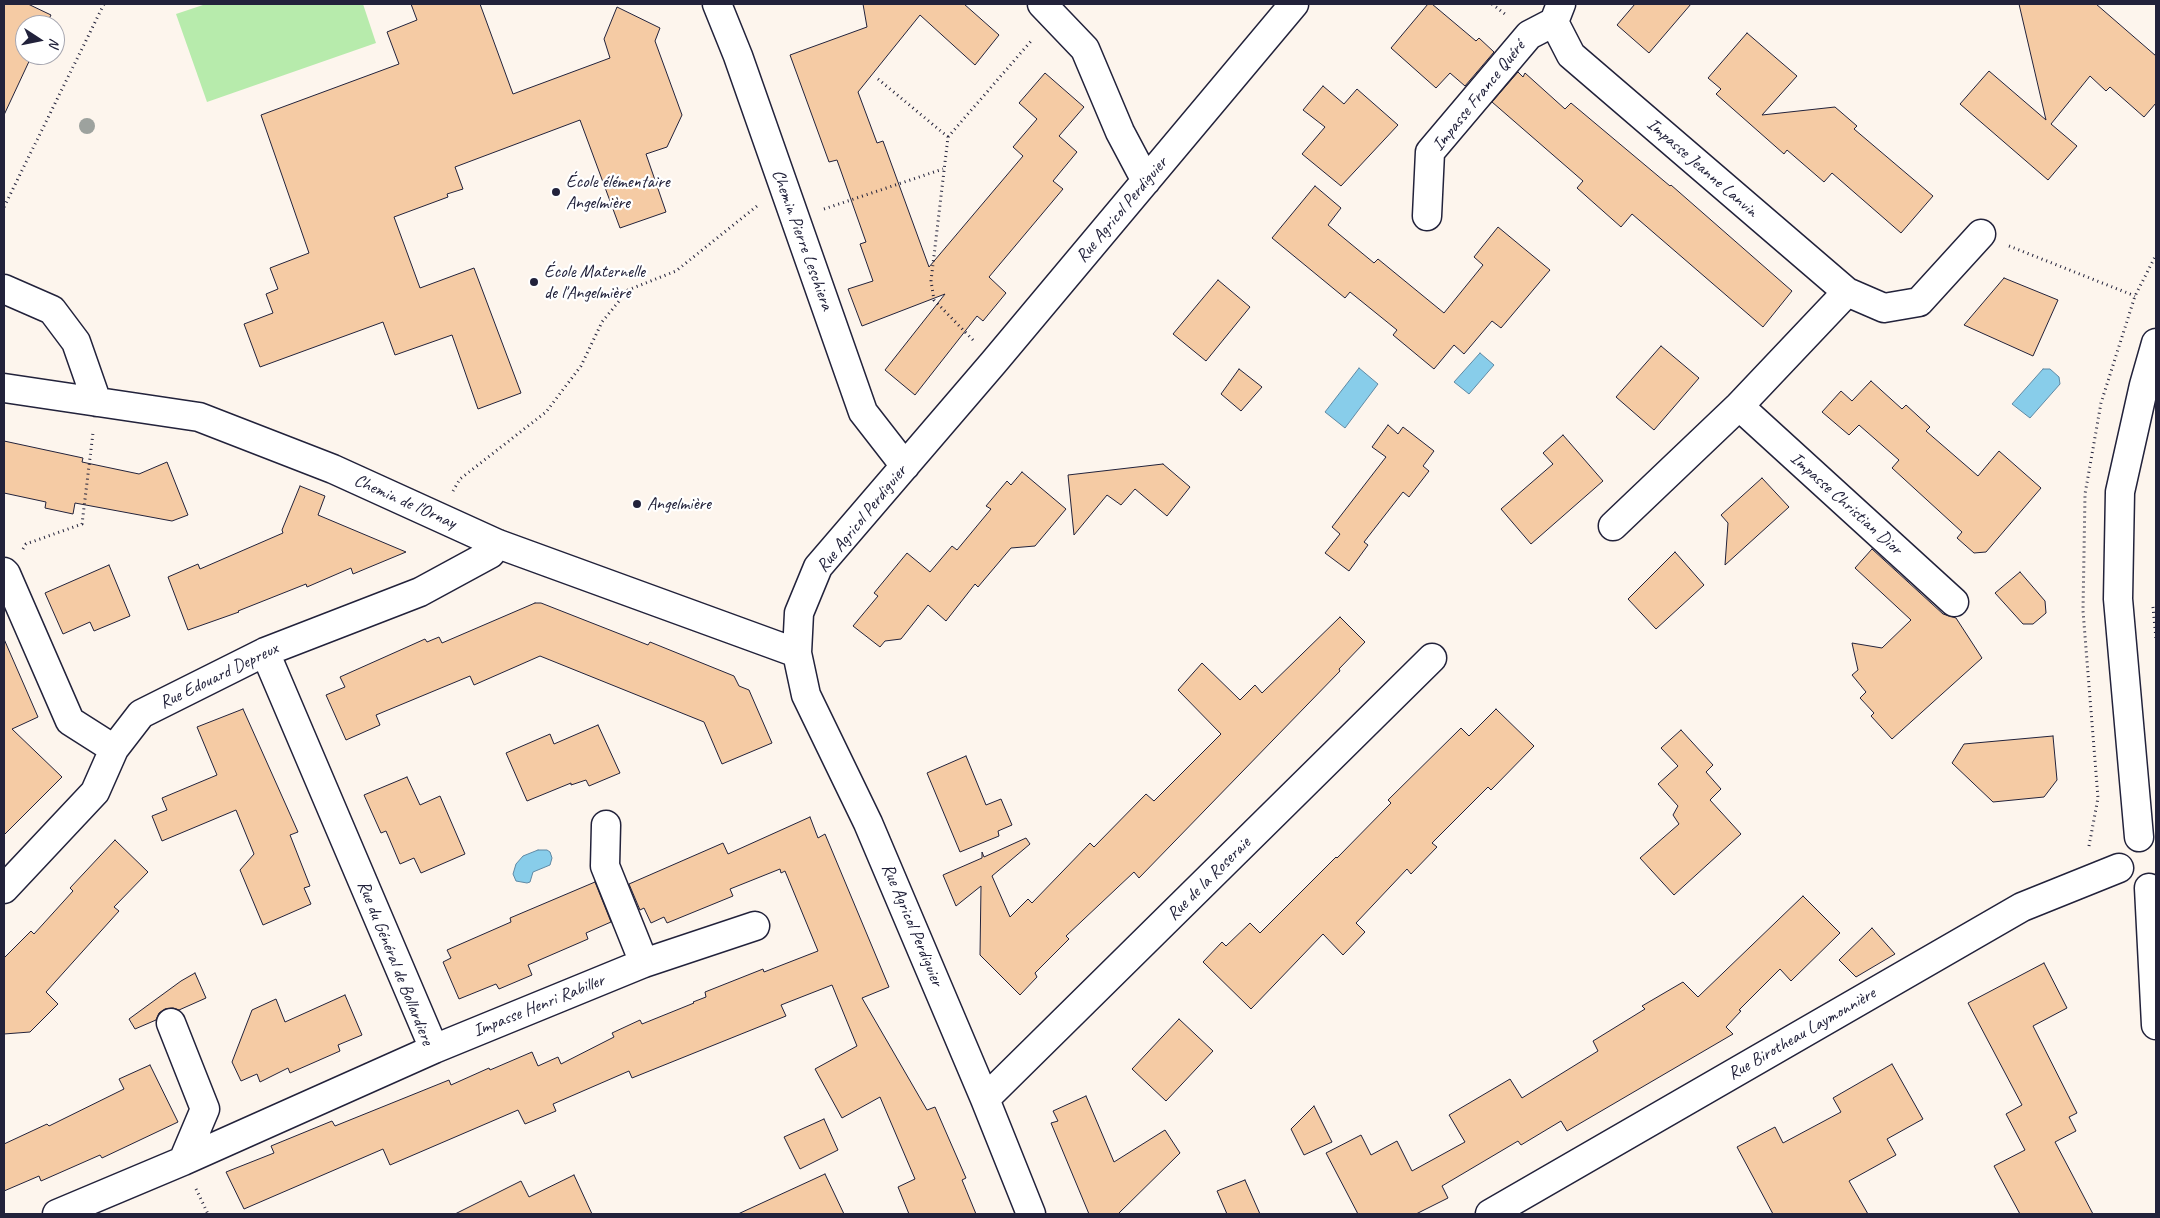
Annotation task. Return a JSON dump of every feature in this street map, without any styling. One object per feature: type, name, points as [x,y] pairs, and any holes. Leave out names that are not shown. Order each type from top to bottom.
[{"type":"street","name":"Chemin Pierre Leschiera","points":[[717,4],[738,56],[863,412],[905,466]]},
{"type":"street","name":"Rue Agricol Perdiguier","points":[[1031,1214],[986,1099],[868,822],[806,695],[797,653],[799,613],[818,567],[994,362],[1294,4]]},
{"type":"street","points":[[1045,7],[1085,49],[1120,132],[1146,181]]},
{"type":"street","name":"Impasse France Quéré","points":[[1427,216],[1430,152],[1529,35],[1558,13]]},
{"type":"street","name":"Impasse Jeanne Lanvin","points":[[1558,13],[1571,55],[1847,292],[1884,308],[1919,302],[1981,234]]},
{"type":"street","points":[[4,289],[52,310],[76,342],[97,402]]},
{"type":"street","points":[[1613,526],[1739,406],[1847,292]]},
{"type":"street","points":[[2156,342],[2144,385],[2120,492],[2118,599],[2147,838],[2131,840],[2121,852],[2119,868],[2128,881],[2142,888],[2153,886],[2156,1025]]},
{"type":"street","name":"Chemin de l'Ornay","points":[[4,388],[199,417],[332,469],[498,544],[797,653]]},
{"type":"street","name":"Impasse Christian Dior","points":[[1739,406],[1954,602]]},
{"type":"street","name":"Rue Edouard Depreux","points":[[4,889],[95,792],[114,749],[141,714],[265,652],[420,592],[490,554],[498,544]]},
{"type":"street","points":[[5,573],[70,721],[114,749]]},
{"type":"street","name":"Rue du Général de Bollardiere","points":[[58,1214],[183,1161],[434,1049],[265,652]]},
{"type":"street","name":"Rue de la Roseraie","points":[[986,1099],[1432,658]]},
{"type":"street","points":[[606,825],[606,866],[644,963]]},
{"type":"street","name":"Rue Birotheau Laymonnière","points":[[1490,1214],[2022,907],[2119,868]]},
{"type":"street","name":"Impasse Henri Rabiller","points":[[434,1049],[644,963],[756,926]]},
{"type":"street","points":[[171,1023],[205,1109],[183,1161]]},
{"type":"path","points":[[4,207],[104,4]]},
{"type":"path","points":[[994,362],[934,300],[931,281],[948,138],[1045,7]]},
{"type":"path","points":[[878,79],[948,138]]},
{"type":"path","points":[[795,219],[944,169]]},
{"type":"path","points":[[438,517],[460,479],[546,412],[581,366],[602,322],[628,290],[676,271],[783,185]]},
{"type":"path","points":[[1981,234],[2135,296]]},
{"type":"path","points":[[5,573],[26,544],[82,524],[97,402]]},
{"type":"green space","points":[[206,4],[363,4],[376,43],[207,102],[176,14]]},
{"type":"water","points":[[1480,353],[1494,365],[1469,394],[1454,382]]},
{"type":"water","points":[[1359,368],[1378,384],[1345,428],[1325,412]]},
{"type":"water","points":[[2043,369],[2050,369],[2059,377],[2060,384],[2030,418],[2012,404]]},
{"type":"water","points":[[538,850],[550,852],[552,858],[550,865],[533,872],[530,882],[516,881],[513,874],[516,864],[523,856]]},
{"type":"building","points":[[4,4],[28,4],[51,15],[15,15],[15,65],[27,65],[4,115]]},
{"type":"building","points":[[411,4],[480,4],[513,94],[610,58],[604,39],[617,7],[660,28],[655,41],[682,115],[667,147],[646,154],[666,212],[620,228],[580,120],[455,167],[463,189],[447,194],[448,197],[394,217],[420,288],[474,268],[521,393],[478,409],[452,335],[395,355],[383,322],[260,367],[244,324],[273,313],[266,294],[278,289],[270,268],[309,253],[261,115],[399,64],[387,32],[417,20]]},
{"type":"building","points":[[863,4],[964,4],[999,35],[975,65],[920,15],[858,92],[877,143],[883,141],[929,267],[1023,156],[1013,147],[1037,119],[1019,103],[1045,73],[1084,107],[1059,136],[1077,152],[1053,181],[1063,189],[989,277],[1006,293],[983,321],[977,316],[915,395],[885,370],[945,294],[862,326],[848,289],[873,281],[860,244],[866,242],[837,160],[829,162],[790,55],[867,27]]},
{"type":"building","points":[[1428,4],[1432,4],[1476,41],[1479,38],[1494,52],[1465,86],[1450,73],[1436,88],[1391,48]]},
{"type":"building","points":[[1635,4],[1691,4],[1649,53],[1617,25]]},
{"type":"building","points":[[2019,4],[2096,4],[2156,56],[2156,103],[2144,117],[2110,87],[2106,91],[2090,76],[2051,124],[2077,146],[2048,180],[1960,104],[1989,71],[2046,120]]},
{"type":"building","points":[[1747,33],[1797,76],[1762,115],[1835,107],[1857,126],[1854,129],[1933,196],[1901,233],[1832,173],[1824,182],[1787,150],[1784,154],[1716,94],[1721,89],[1708,78]]},
{"type":"building","points":[[1518,72],[1523,77],[1525,73],[1565,109],[1571,103],[1671,185],[1792,291],[1763,327],[1632,214],[1621,227],[1577,188],[1583,181],[1492,102]]},
{"type":"building","points":[[1323,86],[1344,104],[1357,89],[1398,125],[1341,186],[1302,154],[1325,127],[1303,110]]},
{"type":"building","points":[[1315,186],[1341,208],[1328,225],[1374,263],[1378,259],[1444,313],[1483,265],[1474,257],[1498,227],[1550,270],[1501,328],[1492,321],[1464,354],[1454,345],[1434,369],[1393,335],[1397,330],[1350,292],[1345,298],[1272,238]]},
{"type":"building","points":[[2004,278],[2058,300],[2033,356],[1964,325]]},
{"type":"building","points":[[1218,280],[1250,307],[1206,361],[1173,334]]},
{"type":"building","points":[[1661,346],[1699,378],[1654,430],[1616,397]]},
{"type":"building","points":[[1239,369],[1262,387],[1241,411],[1221,394]]},
{"type":"building","points":[[1871,381],[1902,409],[1906,405],[1930,427],[1926,431],[1978,476],[1999,451],[2041,488],[1986,552],[1974,553],[1957,538],[1962,532],[1892,468],[1899,460],[1859,425],[1849,435],[1822,412],[1841,391],[1852,401]]},
{"type":"building","points":[[1388,425],[1398,434],[1403,427],[1434,451],[1423,466],[1429,471],[1409,497],[1403,492],[1364,542],[1368,545],[1349,571],[1325,553],[1340,534],[1332,527],[1386,457],[1372,447]]},
{"type":"building","points":[[1563,435],[1603,481],[1531,544],[1501,509],[1553,464],[1543,453]]},
{"type":"building","points":[[4,441],[83,458],[82,462],[139,474],[167,462],[188,515],[172,521],[75,503],[73,514],[45,508],[46,502],[4,493]]},
{"type":"building","points":[[1163,464],[1190,487],[1167,516],[1135,489],[1121,505],[1107,495],[1074,535],[1068,475]]},
{"type":"building","points":[[1022,472],[1066,509],[1035,546],[1011,548],[978,587],[975,584],[946,621],[928,605],[901,639],[885,641],[880,647],[853,626],[878,596],[874,593],[907,553],[930,572],[952,546],[957,550],[991,509],[986,506],[1007,481],[1011,485]]},
{"type":"building","points":[[1762,478],[1789,507],[1725,565],[1728,523],[1721,515]]},
{"type":"building","points":[[300,486],[325,496],[318,515],[406,552],[353,574],[351,568],[307,587],[306,584],[239,612],[188,630],[168,577],[198,564],[200,569],[283,533],[282,530]]},
{"type":"building","points":[[1872,549],[1943,614],[1956,618],[1982,658],[1892,739],[1871,716],[1874,713],[1860,698],[1866,692],[1852,675],[1858,670],[1852,643],[1882,648],[1911,620],[1855,568]]},
{"type":"building","points":[[1675,552],[1704,585],[1656,629],[1628,599]]},
{"type":"building","points":[[109,565],[130,616],[94,631],[90,622],[63,634],[45,593]]},
{"type":"building","points":[[2020,572],[2045,601],[2046,613],[2033,624],[2023,624],[1995,593]]},
{"type":"building","points":[[535,603],[541,603],[648,645],[650,642],[734,676],[739,686],[749,690],[772,743],[722,764],[704,722],[540,656],[474,685],[470,676],[376,715],[380,725],[346,740],[326,695],[345,687],[340,677],[425,639],[427,642],[439,637],[442,643]]},
{"type":"building","points":[[1340,617],[1365,642],[1339,669],[1340,671],[1139,878],[1134,872],[1066,936],[1069,939],[1035,973],[1037,977],[1020,995],[980,955],[981,886],[956,906],[943,875],[982,858],[982,852],[984,857],[1026,838],[1030,844],[992,876],[1010,917],[1028,899],[1032,903],[1090,843],[1094,847],[1146,794],[1154,801],[1221,734],[1178,690],[1202,663],[1240,700],[1255,685],[1262,693]]},
{"type":"building","points":[[4,639],[38,717],[12,729],[62,777],[4,835]]},
{"type":"building","points":[[243,709],[298,832],[290,835],[310,886],[304,888],[311,904],[263,925],[240,870],[254,854],[236,810],[162,841],[152,816],[167,810],[162,798],[217,775],[197,727]]},
{"type":"building","points":[[1496,709],[1534,746],[1491,790],[1488,787],[1432,843],[1437,847],[1411,874],[1407,869],[1356,923],[1365,932],[1343,955],[1323,934],[1251,1009],[1203,962],[1222,942],[1226,946],[1250,923],[1260,933],[1391,803],[1388,800],[1461,728],[1469,736]]},
{"type":"building","points":[[598,725],[620,773],[589,786],[586,780],[571,785],[571,783],[527,801],[506,753],[550,734],[554,744]]},
{"type":"building","points":[[1681,730],[1713,765],[1706,772],[1721,789],[1710,800],[1741,834],[1674,895],[1640,858],[1679,824],[1673,815],[1678,806],[1658,784],[1678,766],[1661,748]]},
{"type":"building","points":[[2053,736],[2057,780],[2044,797],[1993,802],[1952,763],[1964,744]]},
{"type":"building","points":[[966,756],[986,805],[1001,799],[1012,825],[998,831],[999,836],[960,852],[927,773]]},
{"type":"building","points":[[407,777],[420,805],[440,796],[465,854],[421,873],[414,858],[400,864],[386,831],[381,833],[364,795]]},
{"type":"building","points":[[810,817],[818,838],[825,834],[889,987],[862,998],[927,1110],[935,1107],[966,1178],[962,1180],[976,1214],[909,1214],[898,1187],[915,1179],[880,1097],[842,1118],[815,1069],[857,1046],[832,985],[781,1005],[786,1016],[632,1078],[629,1071],[553,1104],[556,1111],[525,1124],[518,1110],[390,1165],[383,1149],[244,1209],[226,1172],[274,1153],[271,1146],[332,1121],[335,1126],[449,1080],[451,1085],[532,1052],[538,1066],[558,1057],[561,1064],[614,1037],[612,1033],[640,1020],[642,1024],[706,997],[705,992],[763,969],[764,972],[818,951],[785,871],[781,873],[780,869],[730,889],[733,896],[667,923],[664,917],[651,923],[644,908],[640,910],[629,884],[723,843],[728,854]]},
{"type":"building","points":[[115,840],[148,872],[114,907],[119,911],[46,992],[58,1004],[30,1032],[4,1034],[4,958],[31,931],[34,934],[73,891],[70,888]]},
{"type":"building","points":[[595,882],[611,922],[586,933],[588,939],[528,965],[532,975],[499,989],[496,984],[459,999],[443,962],[451,958],[447,950],[511,922],[510,918]]},
{"type":"building","points":[[1803,896],[1840,933],[1791,981],[1780,969],[1739,1010],[1741,1011],[1726,1027],[1733,1034],[1567,1131],[1561,1121],[1521,1145],[1518,1141],[1442,1186],[1448,1198],[1416,1214],[1358,1214],[1326,1153],[1361,1135],[1371,1155],[1397,1141],[1412,1171],[1465,1142],[1449,1115],[1510,1079],[1522,1098],[1598,1051],[1593,1041],[1645,1009],[1642,1006],[1683,982],[1698,997]]},
{"type":"building","points":[[1872,928],[1895,954],[1856,977],[1839,960]]},
{"type":"building","points":[[2044,963],[2067,1008],[2033,1026],[2077,1113],[2069,1117],[2076,1131],[2055,1142],[2093,1214],[2020,1214],[1994,1166],[2025,1150],[2006,1114],[2022,1105],[1968,1003]]},
{"type":"building","points":[[195,973],[206,998],[179,1010],[173,1008],[165,1009],[159,1013],[156,1020],[135,1029],[129,1019]]},
{"type":"building","points":[[345,995],[362,1035],[338,1045],[340,1051],[290,1073],[288,1068],[260,1082],[257,1074],[241,1081],[232,1062],[252,1010],[276,999],[285,1022]]},
{"type":"building","points":[[1179,1019],[1213,1051],[1166,1101],[1132,1069]]},
{"type":"building","points":[[1892,1064],[1923,1119],[1887,1139],[1896,1155],[1849,1181],[1868,1214],[1773,1214],[1737,1147],[1775,1127],[1783,1143],[1841,1112],[1833,1098]]},
{"type":"building","points":[[150,1065],[178,1122],[102,1158],[100,1155],[41,1181],[39,1176],[4,1191],[4,1144],[47,1124],[49,1126],[124,1089],[119,1079]]},
{"type":"building","points":[[1086,1096],[1114,1162],[1165,1130],[1180,1153],[1118,1214],[1089,1214],[1051,1123],[1058,1121],[1053,1111]]},
{"type":"building","points":[[1314,1106],[1332,1142],[1304,1155],[1291,1129]]},
{"type":"building","points":[[824,1119],[838,1150],[800,1169],[784,1137]]},
{"type":"building","points":[[825,1174],[844,1214],[738,1214]]},
{"type":"building","points":[[574,1175],[592,1214],[455,1214],[521,1181],[529,1197]]},
{"type":"building","points":[[1245,1180],[1260,1214],[1227,1214],[1217,1191]]},
{"type":"place","name":"École élémentaire Angelmière","points":[[556,192]]},
{"type":"place","name":"École Maternelle de l'Angelmière","points":[[534,282]]},
{"type":"place","name":"Angelmière","points":[[637,504]]}]
